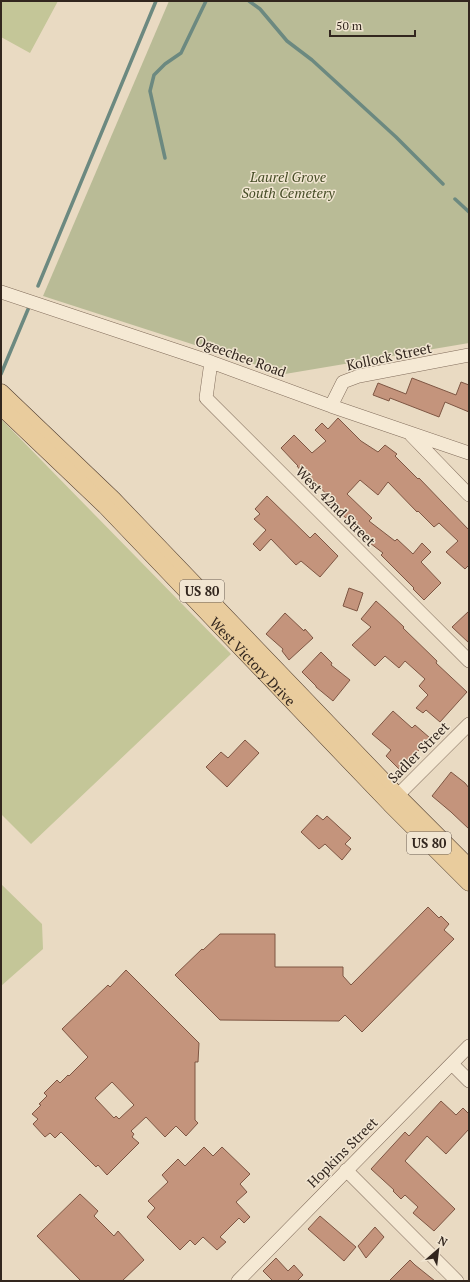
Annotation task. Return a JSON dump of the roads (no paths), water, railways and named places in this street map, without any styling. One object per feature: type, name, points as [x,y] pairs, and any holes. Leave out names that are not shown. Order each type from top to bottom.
[{"type":"main road","name":"West Victory Drive","points":[[1,392],[113,499],[394,800],[469,883]]},
{"type":"main road","name":"West Victory Drive","points":[[1,408],[105,506],[394,800],[469,867]]},
{"type":"street","name":"Ogeechee Road","points":[[1,292],[211,362],[331,406],[469,453]]},
{"type":"street","name":"Kollock Street","points":[[331,406],[343,382],[359,376],[469,355]]},
{"type":"street","name":"West 42nd Street","points":[[211,362],[206,398],[469,661]]},
{"type":"street","points":[[409,433],[469,495]]},
{"type":"street","name":"Sadler Street","points":[[394,800],[469,724]]},
{"type":"street","name":"Hopkins Street","points":[[243,1279],[346,1170],[469,1046]]},
{"type":"street","points":[[452,1064],[469,1081]]},
{"type":"street","points":[[346,1170],[457,1281]]},
{"type":"waterway","points":[[38,286],[156,1]]},
{"type":"waterway","points":[[165,158],[150,91],[154,75],[165,64],[181,53],[206,1]]},
{"type":"waterway","points":[[249,1],[260,9],[287,41],[312,60],[396,137],[443,184]]},
{"type":"waterway","points":[[455,199],[469,212]]},
{"type":"waterway","points":[[1,374],[29,307]]},
{"type":"park label","name":"Laurel Grove South Cemetery","points":[[288,184]]}]
